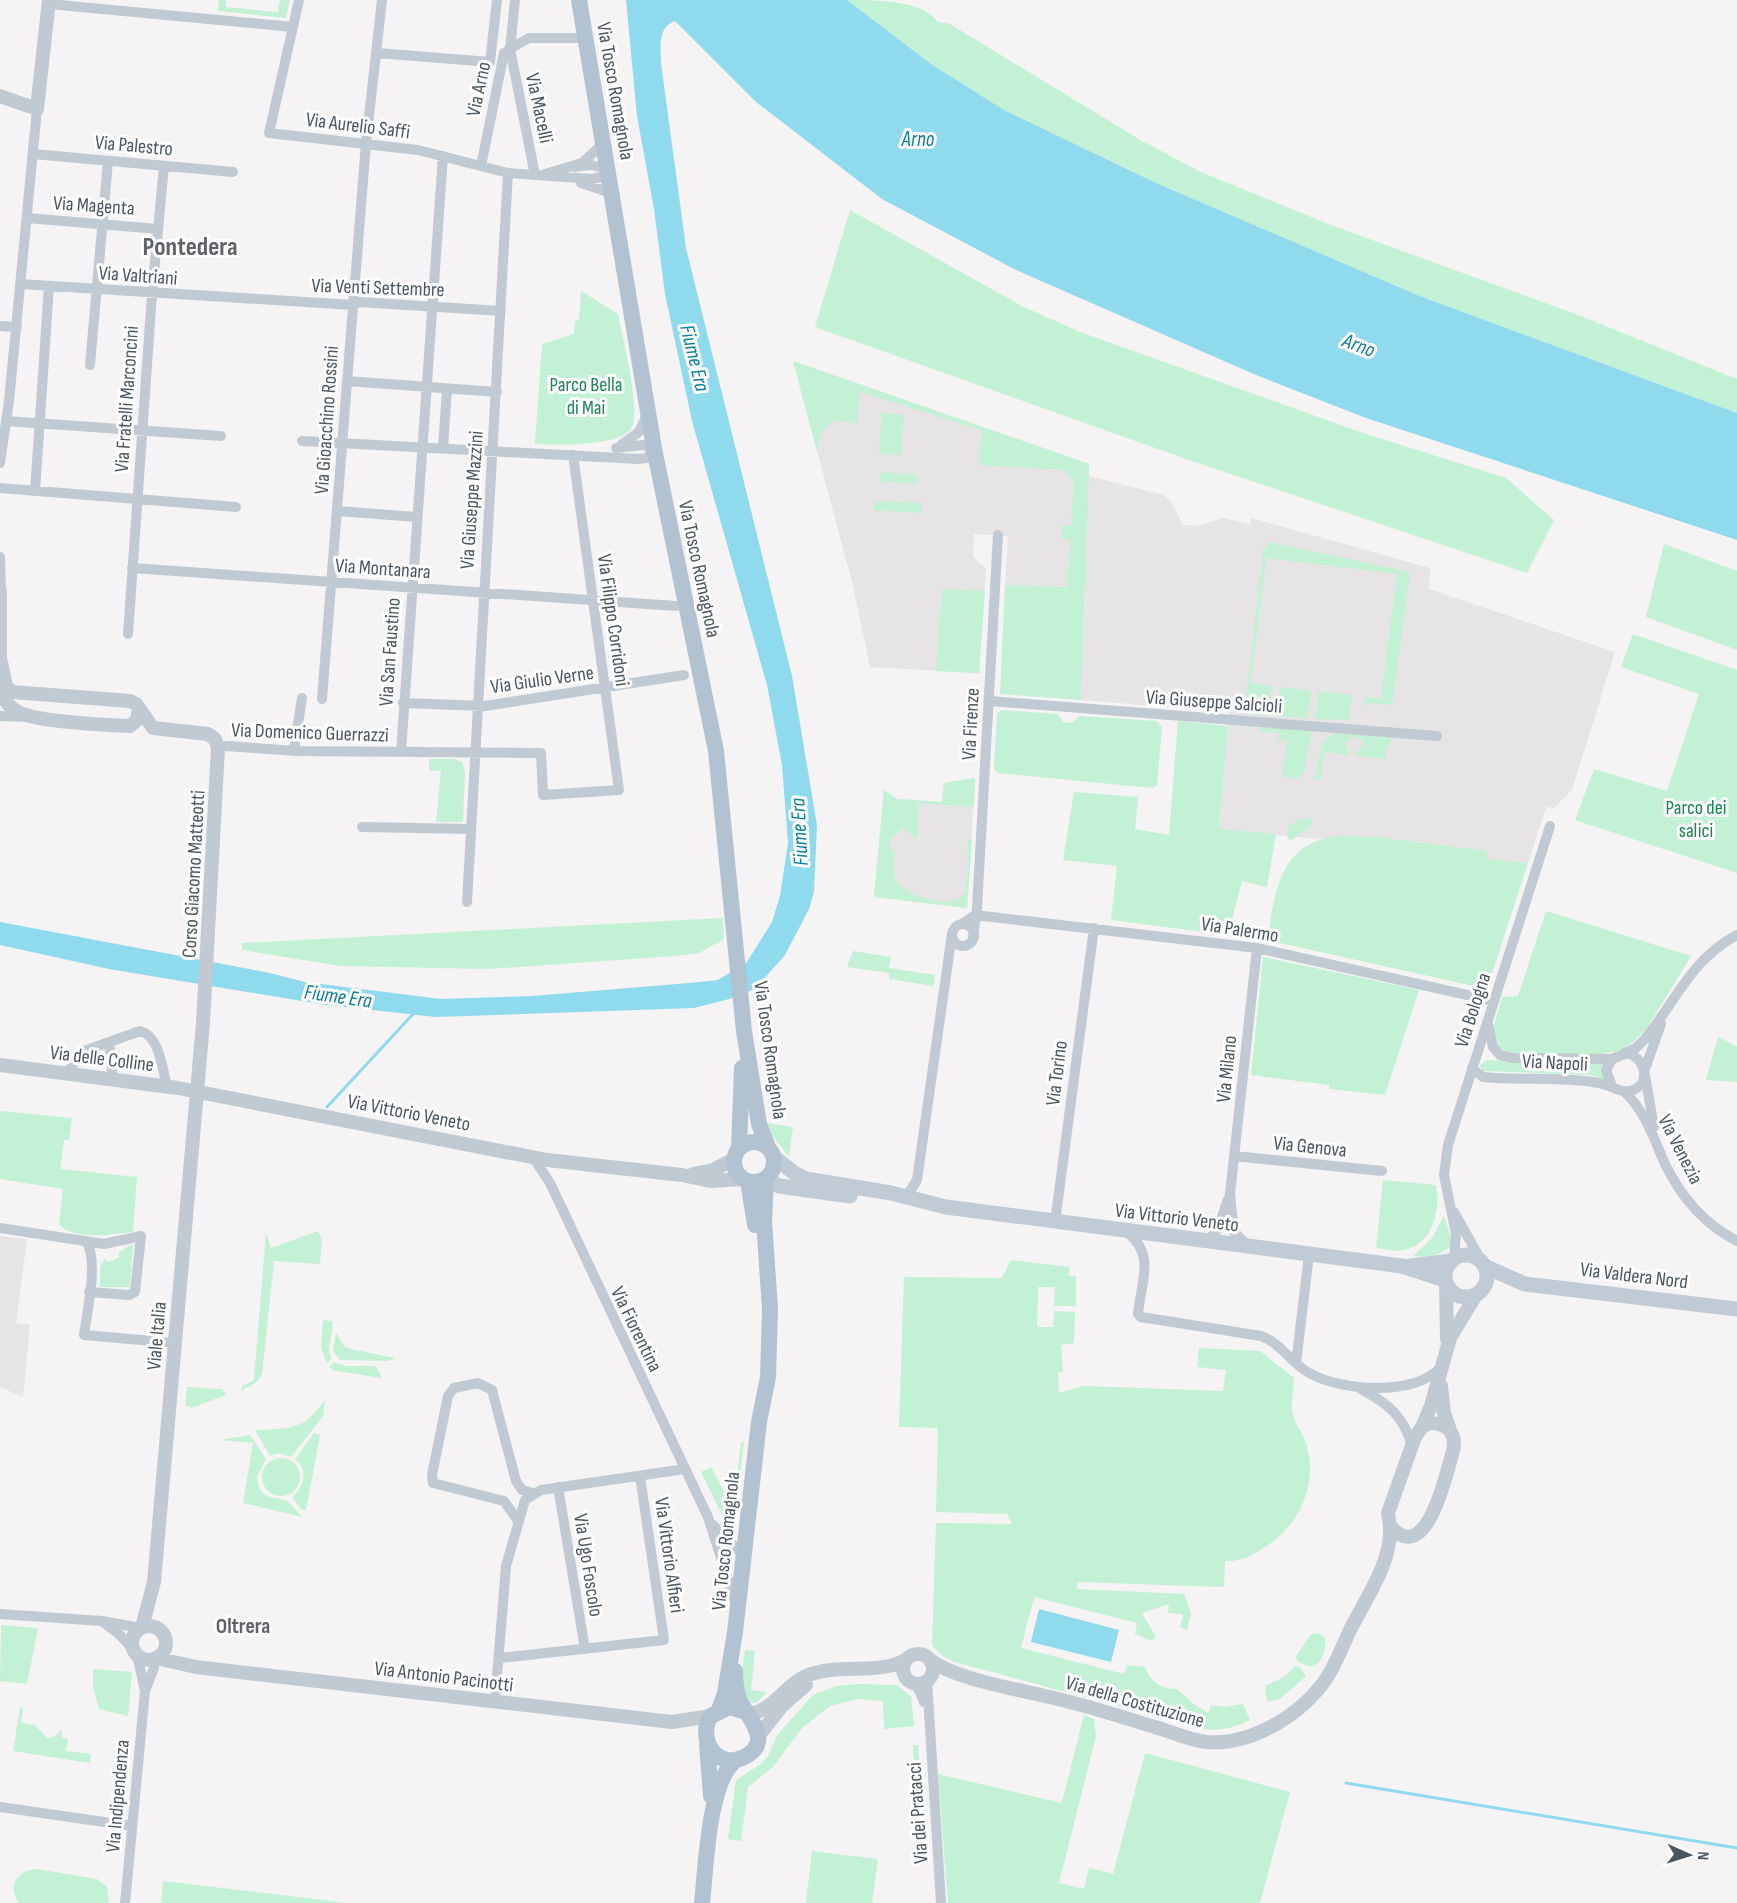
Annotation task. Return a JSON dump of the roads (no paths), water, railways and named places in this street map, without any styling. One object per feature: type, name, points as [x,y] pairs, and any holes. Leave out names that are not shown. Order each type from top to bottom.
[{"type":"main road","name":"Via Tosco Romagnola","points":[[579,0],[654,448],[716,751],[744,1031],[759,1124],[770,1151]]},
{"type":"main road","name":"Via Tosco Romagnola","points":[[737,1154],[744,1031]]},
{"type":"main road","points":[[755,1142],[770,1151],[773,1169],[766,1179],[746,1180],[735,1169],[737,1154],[755,1142]]},
{"type":"main road","name":"Via Vittorio Veneto","points":[[770,1151],[794,1173],[806,1179],[907,1197],[946,1207],[1402,1266],[1446,1281]]},
{"type":"main road","name":"Via Tosco Romagnola","points":[[715,1713],[725,1693],[738,1613],[760,1419],[768,1377],[770,1348],[764,1221],[766,1179]]},
{"type":"main road","name":"Via Vittorio Veneto","points":[[766,1179],[775,1185],[815,1192],[920,1207],[946,1207]]},
{"type":"main road","name":"Via Tosco Romagnola","points":[[746,1180],[754,1207],[759,1291],[757,1400],[760,1419]]},
{"type":"main road","name":"Via Valdera Nord","points":[[1453,1260],[1469,1255],[1484,1265],[1526,1284]]},
{"type":"main road","name":"Via Vittorio Veneto","points":[[1402,1266],[1453,1260]]},
{"type":"main road","points":[[1446,1281],[1446,1271],[1453,1260]]},
{"type":"main road","points":[[1480,1292],[1488,1277],[1484,1265]]},
{"type":"main road","name":"Via Valdera Nord","points":[[1446,1281],[1449,1289],[1460,1296],[1526,1284],[1737,1309]]},
{"type":"main road","name":"Via Tosco Romagnola","points":[[735,1632],[736,1687],[748,1713]]},
{"type":"main road","points":[[702,1903],[712,1823],[723,1775],[736,1760],[748,1754],[757,1738],[756,1723],[748,1713],[733,1707],[715,1713],[706,1727],[706,1741],[711,1763],[712,1823]]},
{"type":"main road","points":[[706,1741],[718,1756],[736,1760]]},
{"type":"street","points":[[0,463],[6,421],[5,400],[17,327],[49,2],[293,27],[299,0]]},
{"type":"street","name":"Via Gioacchino Rossini","points":[[322,699],[366,143],[382,0]]},
{"type":"street","points":[[490,62],[497,0]]},
{"type":"street","name":"Via Arno","points":[[481,166],[507,51],[515,0]]},
{"type":"street","name":"Via Aurelio Saffi","points":[[293,27],[268,133],[366,143],[443,156],[508,173]]},
{"type":"street","name":"Via Arno","points":[[507,51],[529,39],[585,38]]},
{"type":"street","points":[[376,53],[490,62],[507,51]]},
{"type":"street","name":"Via Macelli","points":[[507,51],[538,175]]},
{"type":"street","points":[[0,96],[38,109]]},
{"type":"street","points":[[574,167],[589,158],[604,143]]},
{"type":"street","name":"Via Palestro","points":[[33,154],[233,172]]},
{"type":"street","points":[[425,388],[443,156]]},
{"type":"street","points":[[90,365],[108,161]]},
{"type":"street","points":[[538,175],[591,165],[608,169]]},
{"type":"street","name":"Via Fratelli Marconcini","points":[[128,634],[152,294],[164,166]]},
{"type":"street","points":[[508,173],[563,178],[599,178],[608,169]]},
{"type":"street","name":"Via Giuseppe Mazzini","points":[[467,902],[476,706],[497,392],[508,173]]},
{"type":"street","points":[[563,178],[611,193]]},
{"type":"street","name":"Via Magenta","points":[[27,218],[158,229]]},
{"type":"street","name":"Via Valtriani","points":[[20,284],[254,300]]},
{"type":"street","points":[[35,491],[49,286]]},
{"type":"street","name":"Via Venti Settembre","points":[[254,300],[353,305],[359,302],[501,311]]},
{"type":"street","points":[[0,326],[17,327]]},
{"type":"street","points":[[347,381],[497,392]]},
{"type":"street","name":"Via San Faustino","points":[[400,752],[425,388]]},
{"type":"street","points":[[443,448],[447,389]]},
{"type":"street","points":[[616,448],[639,432],[648,412]]},
{"type":"street","points":[[6,421],[221,436]]},
{"type":"street","points":[[302,441],[626,458],[647,458],[654,448],[643,445],[616,448],[589,455]]},
{"type":"street","name":"Via Filippo Corridoni","points":[[573,455],[619,790]]},
{"type":"street","points":[[626,458],[648,466],[661,482]]},
{"type":"street","points":[[0,488],[236,507]]},
{"type":"street","points":[[338,511],[417,517]]},
{"type":"street","name":"Via Firenze","points":[[973,937],[977,915],[998,535]]},
{"type":"street","points":[[0,557],[0,676]]},
{"type":"street","name":"Via Montanara","points":[[132,568],[676,606]]},
{"type":"street","points":[[1,662],[6,686],[12,692],[130,701],[139,708],[155,729],[205,733],[214,738],[218,748]]},
{"type":"street","name":"Via Giulio Verne","points":[[404,703],[476,706],[605,689],[684,675]]},
{"type":"street","points":[[0,686],[3,696],[11,707],[29,716]]},
{"type":"street","points":[[294,750],[302,698]]},
{"type":"street","name":"Via Giuseppe Salcioli","points":[[989,701],[1437,736]]},
{"type":"street","points":[[0,716],[29,716],[130,726],[137,720],[139,708]]},
{"type":"street","name":"Via Domenico Guerrazzi","points":[[218,748],[226,746],[294,750],[541,753],[543,795],[619,790]]},
{"type":"street","name":"Corso Giacomo Matteotti","points":[[198,1092],[210,933],[218,748]]},
{"type":"street","name":"Via Bologna","points":[[1453,1260],[1457,1237],[1444,1183],[1444,1162],[1550,826]]},
{"type":"street","points":[[362,827],[471,829]]},
{"type":"street","points":[[907,1197],[917,1180],[952,934],[954,928],[977,915]]},
{"type":"street","name":"Via Palermo","points":[[977,915],[1257,948],[1494,1001]]},
{"type":"street","points":[[952,934],[953,941],[961,946],[971,943],[973,937],[969,927],[962,924]]},
{"type":"street","name":"Via Torino","points":[[1055,1222],[1094,928]]},
{"type":"street","points":[[1612,1086],[1606,1070],[1617,1056],[1641,1044],[1686,978],[1710,954],[1737,935]]},
{"type":"street","name":"Via Milano","points":[[1253,1248],[1240,1241],[1234,1232],[1230,1194],[1257,948]]},
{"type":"street","points":[[1625,1092],[1640,1085],[1670,1002]]},
{"type":"street","name":"Via Napoli","points":[[1488,1020],[1493,1047],[1500,1055],[1512,1058]]},
{"type":"street","points":[[68,1073],[77,1057],[84,1051],[136,1032],[148,1034],[155,1043],[167,1086]]},
{"type":"street","points":[[109,1042],[113,1080]]},
{"type":"street","name":"Via Napoli","points":[[1612,1086],[1588,1081],[1480,1076],[1473,1065],[1490,1056],[1512,1058],[1617,1056]]},
{"type":"street","points":[[1617,1056],[1638,1057],[1645,1072],[1659,1150]]},
{"type":"street","name":"Via delle Colline","points":[[0,1065],[198,1092]]},
{"type":"street","name":"Via Napoli","points":[[1463,1098],[1476,1086],[1495,1078]]},
{"type":"street","name":"Via Venezia","points":[[1612,1086],[1625,1092],[1642,1112],[1672,1178],[1688,1202],[1706,1220],[1737,1241]]},
{"type":"street","name":"Via Vittorio Veneto","points":[[198,1092],[533,1157],[710,1180],[746,1180]]},
{"type":"street","name":"Viale Italia","points":[[157,1627],[154,1582],[198,1092]]},
{"type":"street","name":"Via Vittorio Veneto","points":[[682,1175],[713,1170],[737,1154]]},
{"type":"street","name":"Via Genova","points":[[1234,1156],[1383,1171]]},
{"type":"street","name":"Via Fiorentina","points":[[533,1157],[550,1183],[708,1517],[738,1613]]},
{"type":"street","name":"Via Milano","points":[[1207,1242],[1218,1229],[1230,1194]]},
{"type":"street","name":"Via Bologna","points":[[1450,1206],[1484,1265]]},
{"type":"street","points":[[0,1228],[110,1244],[141,1236],[136,1290],[129,1294],[89,1292]]},
{"type":"street","points":[[1127,1232],[1139,1242],[1145,1255],[1138,1314],[1142,1318],[1261,1335],[1272,1341],[1296,1363],[1317,1377],[1358,1387],[1382,1400],[1396,1413],[1406,1427],[1412,1446]]},
{"type":"street","points":[[86,1241],[91,1251],[92,1266],[84,1335],[175,1343]]},
{"type":"street","points":[[92,1266],[98,1254],[110,1244]]},
{"type":"street","points":[[1296,1363],[1309,1255]]},
{"type":"street","points":[[1446,1281],[1446,1350]]},
{"type":"street","points":[[1358,1387],[1414,1384],[1433,1377],[1441,1371],[1454,1330],[1480,1292]]},
{"type":"street","name":"Via della Costituzione","points":[[1382,1569],[1390,1541],[1388,1513],[1412,1446],[1429,1412],[1441,1371]]},
{"type":"street","name":"Via della Costituzione","points":[[928,1659],[942,1668],[1089,1706],[1189,1738],[1214,1742],[1242,1738],[1279,1722],[1320,1687],[1332,1669],[1382,1569],[1400,1545],[1424,1531],[1429,1522],[1454,1451],[1455,1441],[1444,1413],[1441,1371]]},
{"type":"street","points":[[518,1485],[515,1496],[504,1501],[440,1487],[432,1482],[449,1394],[457,1387],[478,1383],[492,1390],[518,1485],[523,1491],[533,1493],[558,1487],[685,1469]]},
{"type":"street","points":[[1422,1427],[1434,1423],[1450,1430]]},
{"type":"street","name":"Via Vittorio Alfieri","points":[[585,1649],[664,1640],[640,1476]]},
{"type":"street","name":"Via Ugo Foscolo","points":[[558,1487],[585,1649]]},
{"type":"street","points":[[495,1701],[505,1573],[525,1500],[533,1493]]},
{"type":"street","points":[[504,1501],[519,1522]]},
{"type":"street","name":"Via Fiorentina","points":[[708,1517],[742,1562]]},
{"type":"street","points":[[719,1532],[737,1534],[748,1518]]},
{"type":"street","points":[[1390,1526],[1401,1534],[1415,1536]]},
{"type":"street","points":[[719,1550],[742,1562]]},
{"type":"street","name":"Viale Italia","points":[[141,1627],[154,1582]]},
{"type":"street","points":[[0,1614],[102,1622],[141,1627],[157,1627],[163,1633],[166,1642],[164,1652],[155,1659],[146,1659],[102,1622]]},
{"type":"street","points":[[135,1652],[132,1640],[141,1627]]},
{"type":"street","name":"Via Antonio Pacinotti","points":[[166,1642],[185,1657],[211,1668]]},
{"type":"street","points":[[500,1658],[585,1649]]},
{"type":"street","name":"Via Indipendenza","points":[[135,1652],[145,1692]]},
{"type":"street","points":[[917,1654],[928,1659],[932,1670],[920,1680],[903,1670],[906,1660],[917,1654]]},
{"type":"street","name":"Via Indipendenza","points":[[125,1903],[145,1692],[155,1659]]},
{"type":"street","name":"Via Antonio Pacinotti","points":[[155,1659],[211,1668],[672,1722],[700,1734],[706,1741]]},
{"type":"street","name":"Via della Costituzione","points":[[748,1713],[760,1712],[801,1679],[822,1672],[874,1670],[894,1666],[906,1660]]},
{"type":"street","name":"Via della Costituzione","points":[[874,1670],[920,1680],[943,1674],[972,1677]]},
{"type":"street","points":[[757,1738],[788,1701],[822,1672]]},
{"type":"street","name":"Via dei Pratacci","points":[[920,1680],[928,1720],[941,1903]]},
{"type":"street","name":"Via Antonio Pacinotti","points":[[672,1722],[715,1713]]},
{"type":"street","points":[[0,1807],[132,1826]]},
{"type":"water","name":"Arno","points":[[626,0],[847,0],[931,64],[1004,110],[1156,183],[1422,297],[1737,413],[1737,540],[1366,418],[1256,375],[1016,270],[882,199],[756,102],[675,21],[665,28],[661,39],[661,63],[686,248],[792,676],[817,825],[814,892],[809,909],[785,955],[755,989],[729,999],[694,1008],[436,1017],[326,1005],[109,969],[0,945],[0,922],[270,973],[305,982],[441,999],[532,996],[718,980],[747,962],[772,922],[780,896],[788,843],[782,765],[767,685],[692,421],[665,294],[654,209],[637,116]]},
{"type":"water","points":[[1039,1609],[1119,1630],[1111,1662],[1031,1642]]},
{"type":"waterway","points":[[327,1107],[414,1013]]},
{"type":"waterway","points":[[1346,1783],[1737,1848]]},
{"type":"district","name":"Pontedera","points":[[190,246]]},
{"type":"district","name":"Oltrera","points":[[243,1625]]},
{"type":"water label","name":"Fiume Era","points":[[695,358]]},
{"type":"water label","name":"Fiume Era","points":[[799,832]]},
{"type":"water label","name":"Fiume Era","points":[[338,996]]},
{"type":"park label","name":"Parco Bella di Mai","points":[[586,396]]},
{"type":"park label","name":"Parco dei salici","points":[[1696,818]]}]
